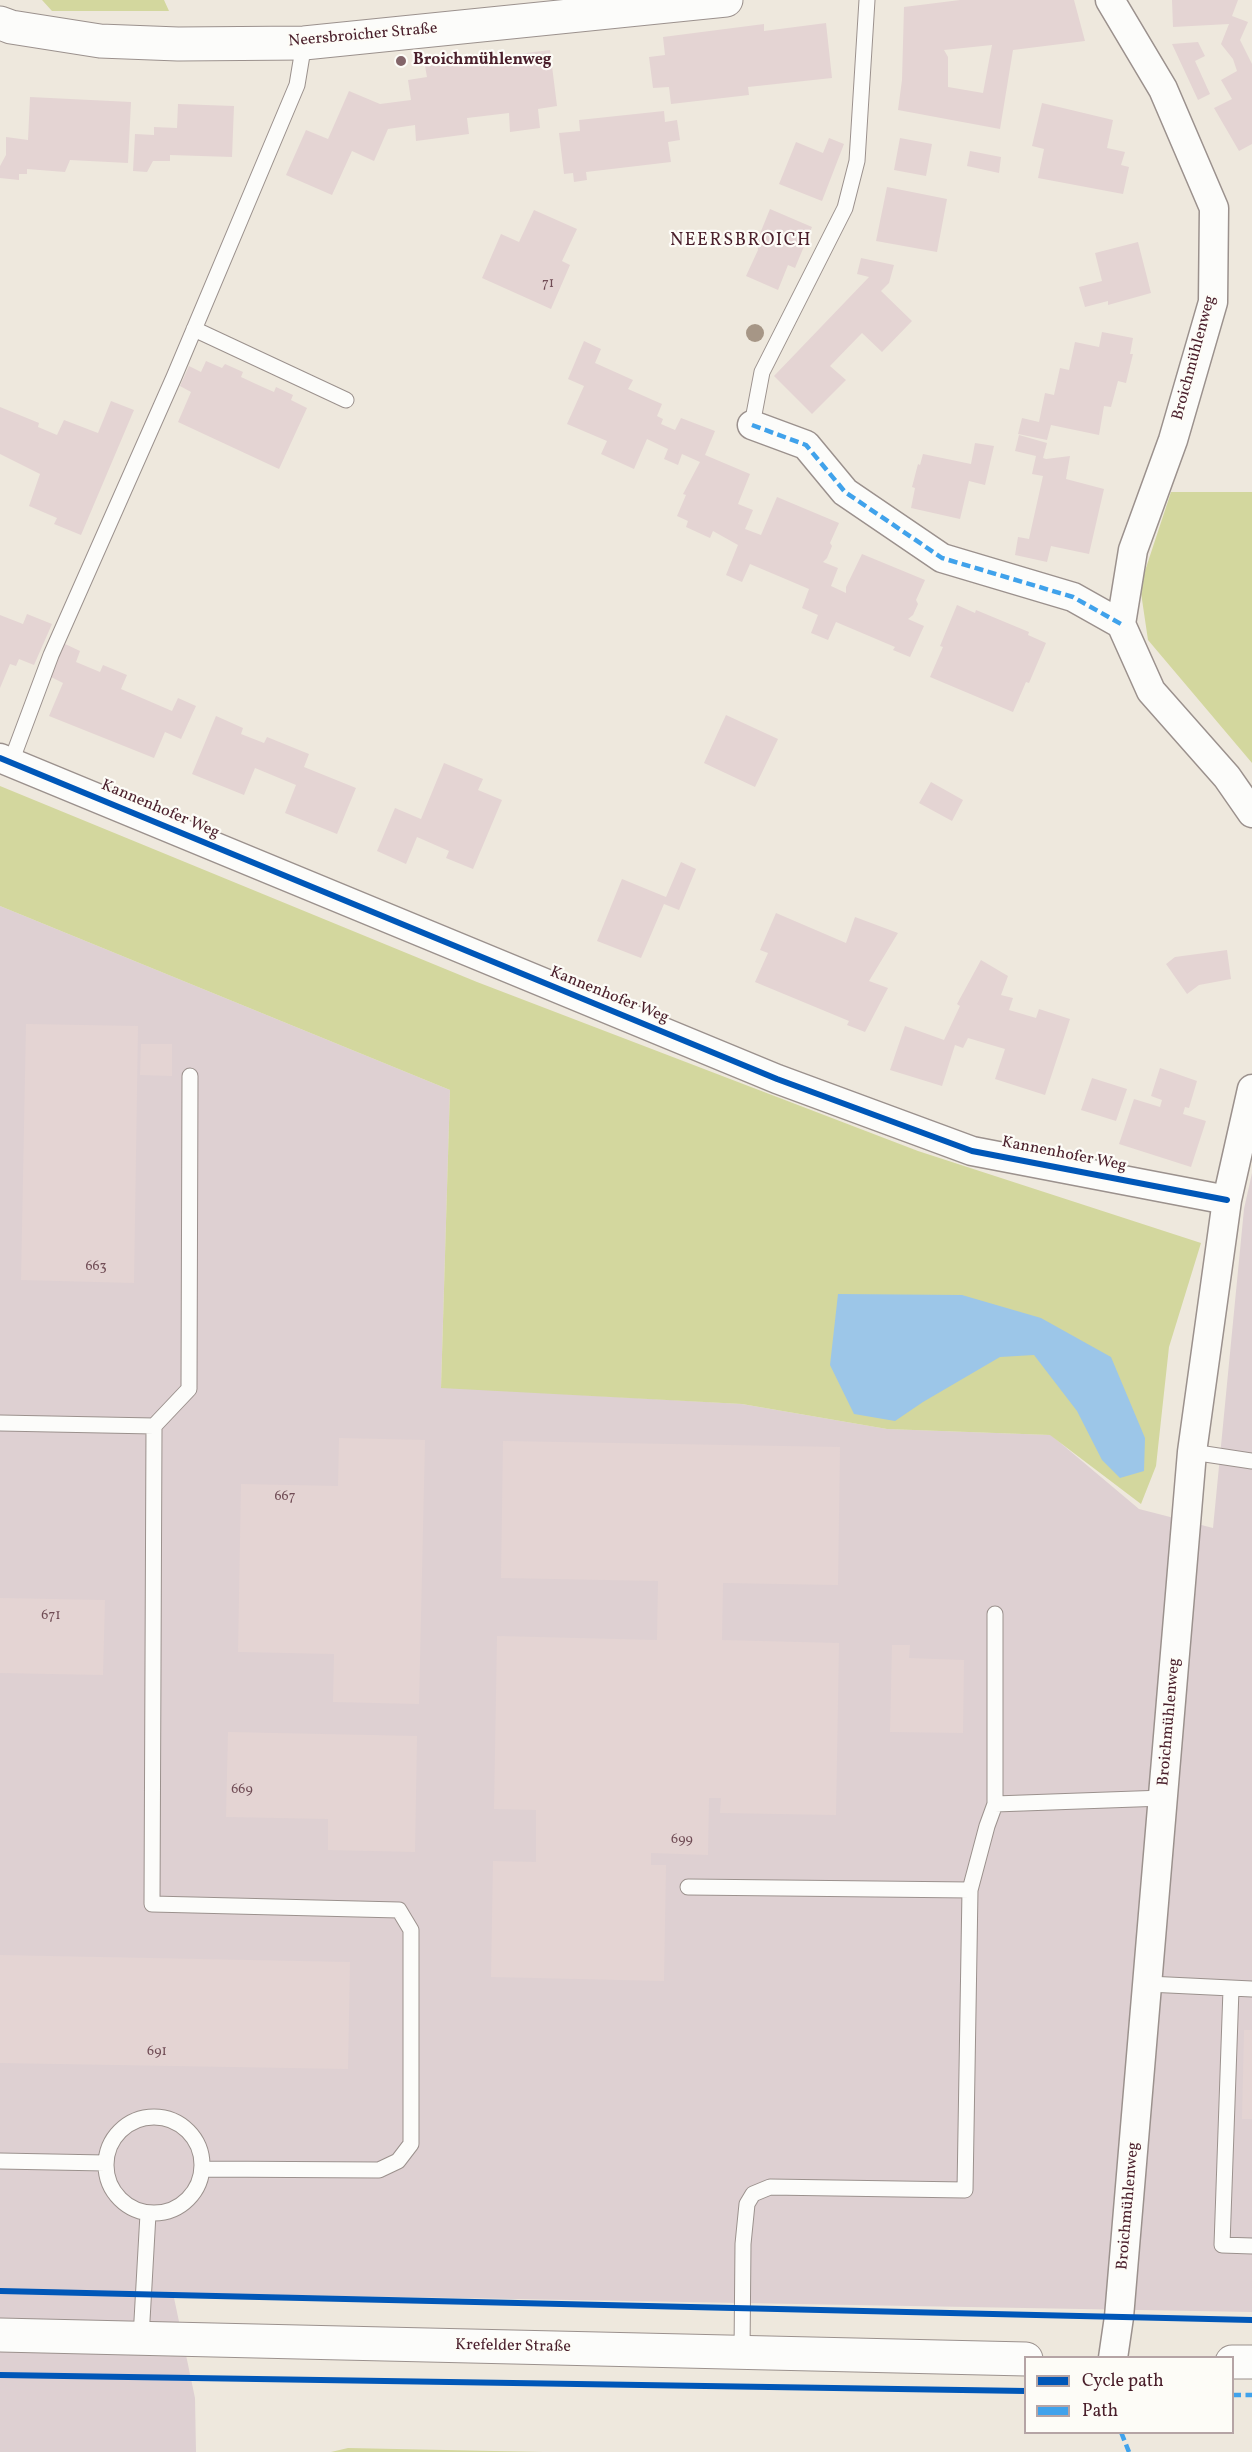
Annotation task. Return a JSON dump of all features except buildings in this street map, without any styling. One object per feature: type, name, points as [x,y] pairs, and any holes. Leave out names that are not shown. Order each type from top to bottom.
[{"type":"street","name":"Neersbroicher Straße","points":[[0,23],[100,41],[178,44],[304,43],[726,0]]},
{"type":"street","name":"Broichmühlenweg","points":[[1110,0],[1163,89],[1214,208],[1213,302],[1173,440],[1132,550],[1121,624]]},
{"type":"street","points":[[752,425],[806,445],[845,492],[942,558],[1073,597],[1121,624],[1151,691],[1227,777],[1252,813]]},
{"type":"street","name":"Kannenhofer Weg","points":[[5,760],[777,1080],[972,1151],[1227,1200]]},
{"type":"street","name":"Broichmühlenweg","points":[[1113,2356],[1119,2317],[1148,1984],[1192,1452],[1227,1200],[1252,1089]]},
{"type":"street","name":"Krefelder Straße","points":[[0,2335],[1024,2359]]},
{"type":"street","points":[[1234,2362],[1252,2362]]},
{"type":"lane","points":[[752,425],[762,372],[845,208],[857,161],[867,0]]},
{"type":"lane","points":[[5,760],[194,329],[297,85],[304,43]]},
{"type":"lane","points":[[194,329],[346,400]]},
{"type":"lane","points":[[190,1076],[189,1389],[154,1426],[152,1904],[399,1910],[411,1930],[411,2144],[398,2161],[379,2170],[202,2169]]},
{"type":"lane","points":[[0,1423],[154,1426]]},
{"type":"lane","points":[[1192,1452],[1252,1461]]},
{"type":"lane","points":[[742,2352],[743,2244],[747,2204],[753,2194],[770,2187],[965,2190],[970,1890],[995,1804],[995,1614]]},
{"type":"lane","points":[[995,1804],[1164,1798]]},
{"type":"lane","points":[[688,1887],[970,1890]]},
{"type":"lane","points":[[1148,1984],[1252,1989]]},
{"type":"lane","points":[[1231,1989],[1222,2246],[1252,2246]]},
{"type":"lane","points":[[157,2116],[185,2127],[195,2139],[201,2153],[202,2169],[199,2184],[190,2197],[178,2207],[164,2213],[148,2214],[134,2210],[122,2202],[106,2178],[105,2163],[108,2148],[121,2129],[141,2118],[157,2116]]},
{"type":"lane","points":[[0,2161],[105,2163]]},
{"type":"lane","points":[[141,2338],[148,2214]]},
{"type":"shaded area","points":[[0,906],[450,1090],[441,1387],[742,1404],[887,1429],[1051,1435],[1139,1509],[1213,1528],[1244,1209],[1252,1173],[1252,2312],[173,2293],[195,2398],[196,2452],[0,2452]]},
{"type":"green space","points":[[42,0],[164,0],[169,11],[52,11]]},
{"type":"green space","points":[[1171,492],[1252,492],[1252,763],[1148,640],[1140,586]]},
{"type":"green space","points":[[0,786],[477,982],[918,1151],[1201,1243],[1169,1347],[1156,1466],[1141,1504],[1050,1435],[887,1429],[742,1404],[441,1388],[450,1090],[0,906]]},
{"type":"green space","points":[[348,2448],[543,2452],[331,2452]]},
{"type":"water","points":[[838,1294],[962,1295],[1041,1318],[1111,1357],[1145,1438],[1144,1471],[1120,1478],[1102,1460],[1077,1411],[1034,1355],[1000,1357],[895,1421],[854,1414],[830,1365]]},
{"type":"marked path","points":[[752,425],[806,445],[845,492],[942,558],[1073,597],[1121,624]]},
{"type":"marked path","points":[[1234,2395],[1252,2395]]},
{"type":"marked path","points":[[1122,2434],[1129,2452]]},
{"type":"cycle path","points":[[0,758],[777,1079],[972,1151],[1227,1200]]},
{"type":"cycle path","points":[[0,2291],[1252,2320]]},
{"type":"cycle path","points":[[0,2375],[1024,2391]]},
{"type":"place","name":"Broichmühlenweg","points":[[401,61]]},
{"type":"district","name":"NEERSBROICH","points":[[741,242]]}]
